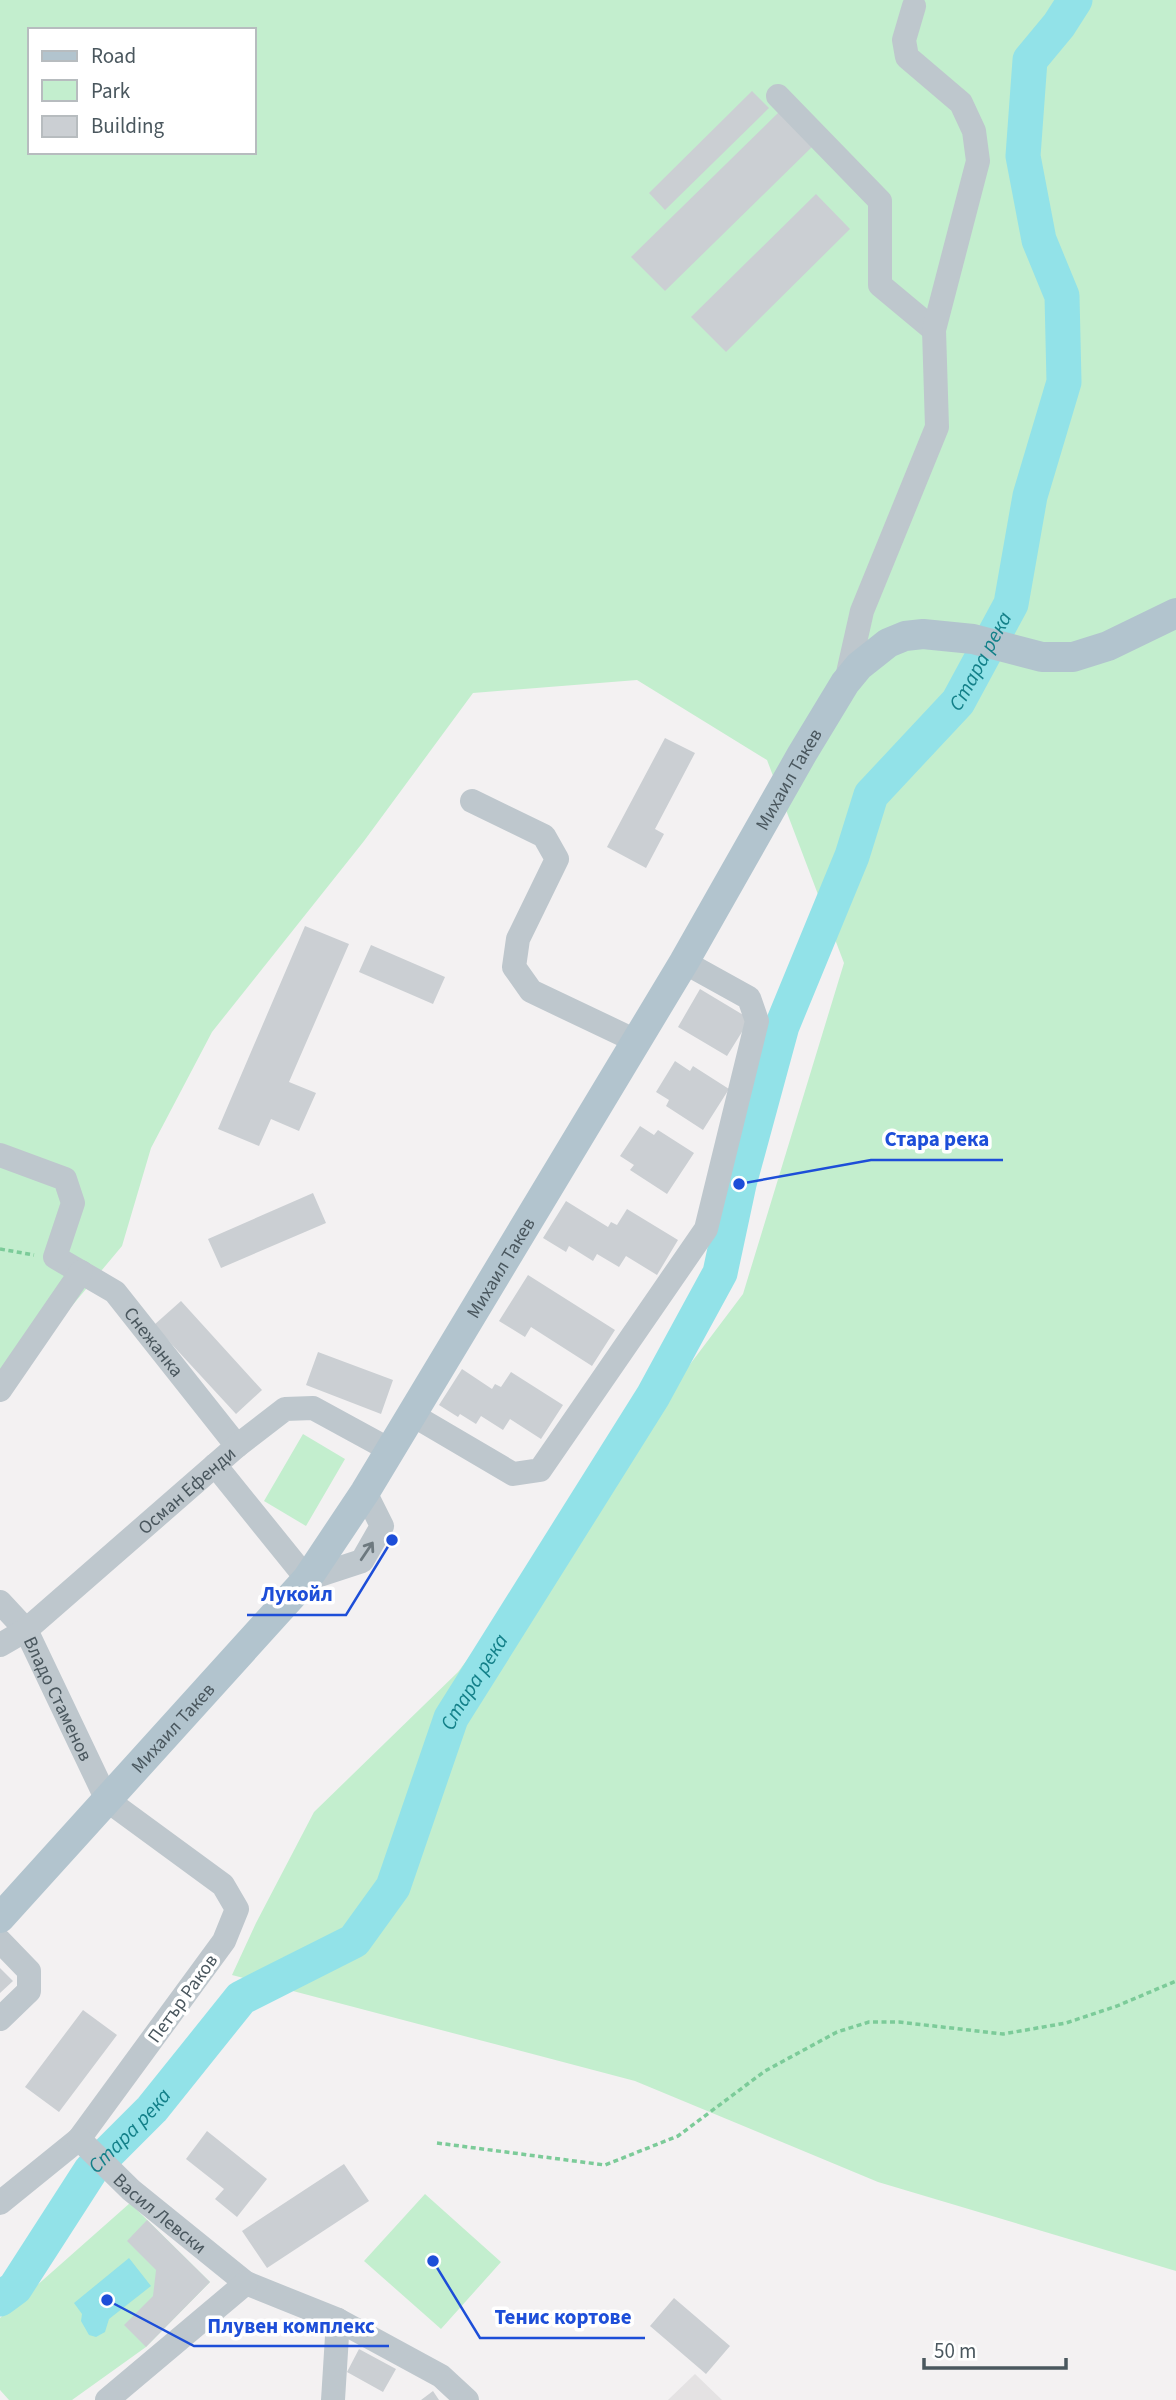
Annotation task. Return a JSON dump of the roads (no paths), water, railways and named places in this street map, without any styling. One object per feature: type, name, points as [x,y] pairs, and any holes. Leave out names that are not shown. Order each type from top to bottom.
[{"type":"main road","name":"Михаил Такев","points":[[0,1919],[307,1579],[365,1492],[684,962],[845,683],[872,654],[905,636],[937,634],[973,639],[1042,657],[1073,657],[1091,653],[1176,613]]},
{"type":"street","points":[[845,683],[862,611],[937,427],[934,330],[978,161],[974,131],[961,103],[907,57],[904,40],[914,6]]},
{"type":"street","points":[[778,96],[880,201],[880,285],[934,330]]},
{"type":"street","points":[[472,801],[544,836],[557,859],[518,939],[514,967],[531,991],[636,1041]]},
{"type":"street","points":[[411,1414],[513,1474],[540,1470],[706,1228],[757,1021],[749,998],[684,962]]},
{"type":"street","points":[[0,1155],[65,1179],[73,1202],[65,1263],[0,1390]]},
{"type":"street","name":"Снежанка","points":[[65,1263],[115,1292],[237,1446]]},
{"type":"street","name":"Осман Ефенди","points":[[0,1645],[26,1630],[237,1446],[285,1409],[313,1408],[390,1450]]},
{"type":"street","points":[[215,1465],[307,1579]]},
{"type":"street","name":"Владо Стаменов","points":[[0,1602],[26,1630],[107,1800]]},
{"type":"street","name":"Петър Раков","points":[[0,2203],[79,2139],[224,1941],[237,1909],[223,1885],[107,1800]]},
{"type":"street","points":[[0,1941],[29,1970],[29,1991],[0,2019]]},
{"type":"street","name":"Васил Левски","points":[[79,2139],[131,2190],[246,2283],[338,2320],[441,2376],[467,2400]]},
{"type":"street","points":[[107,2400],[246,2283]]},
{"type":"street","points":[[333,2400],[338,2320]]},
{"type":"water","points":[[129,2258],[151,2286],[109,2319],[105,2332],[96,2337],[89,2335],[81,2321],[82,2314],[74,2303]]},
{"type":"waterway","name":"Стара река","points":[[0,2299],[15,2288],[91,2170],[152,2109],[241,1998],[354,1941],[393,1887],[451,1718],[653,1396],[720,1273],[739,1184],[782,1026],[852,856],[871,795],[958,702],[1011,604],[1030,496],[1064,382],[1062,296],[1039,240],[1023,156],[1030,60],[1059,25],[1075,0]]},
{"type":"place","name":"Стара река","points":[[739,1184]]},
{"type":"place","name":"Лукойл","points":[[392,1540]]},
{"type":"place","name":"Тенис кортове","points":[[433,2261]]},
{"type":"place","name":"Плувен комплекс","points":[[107,2300]]}]
